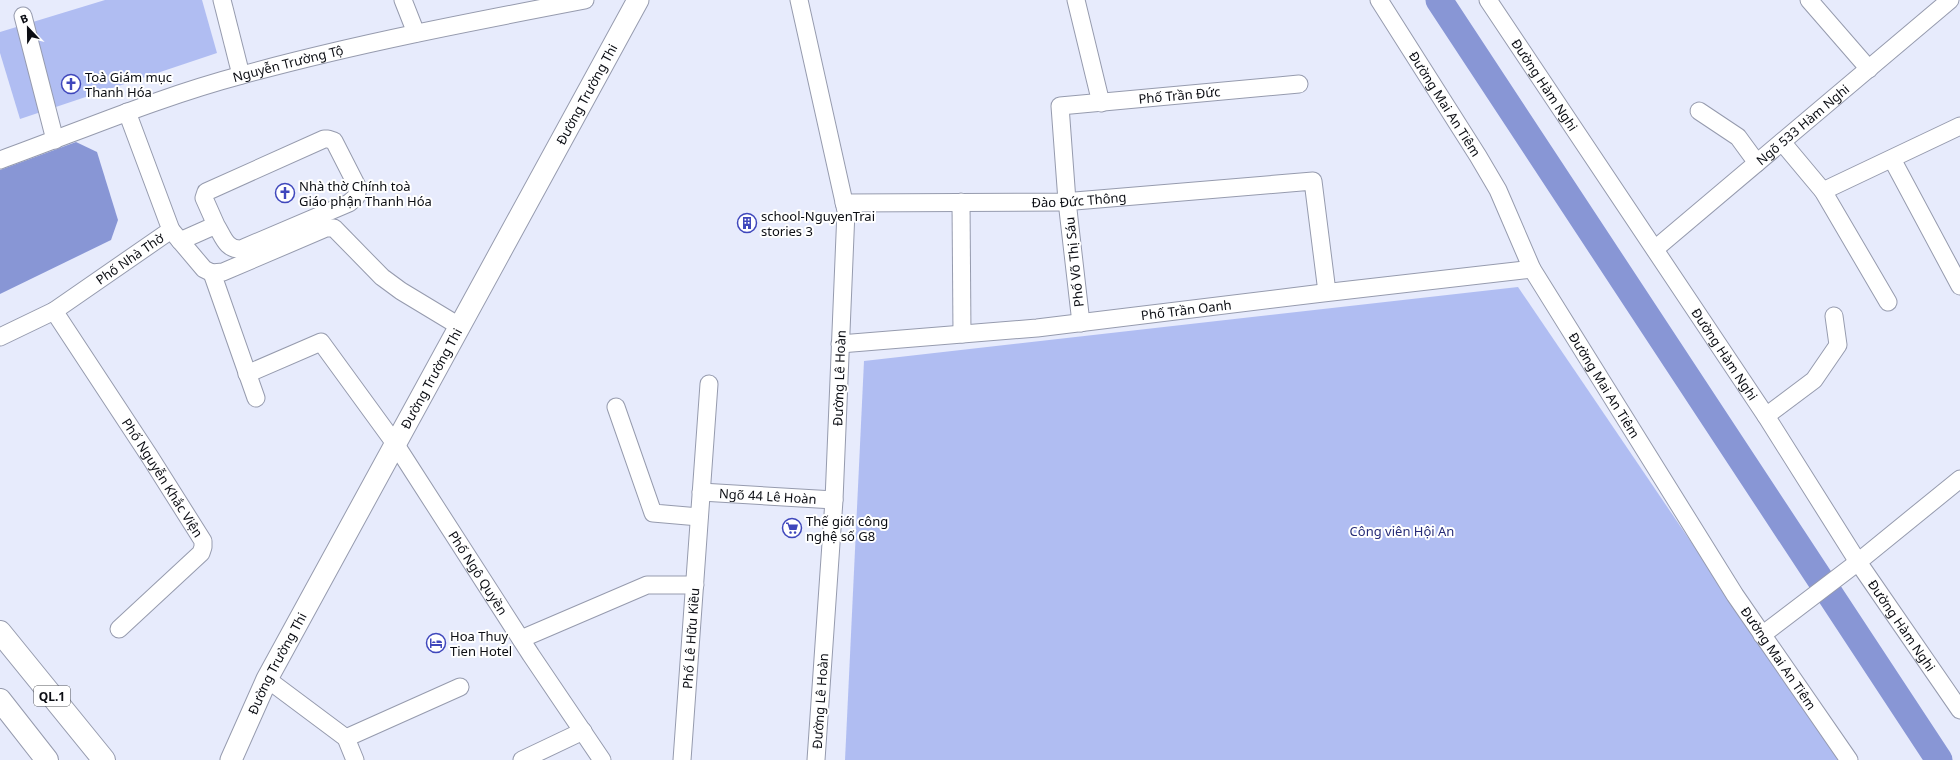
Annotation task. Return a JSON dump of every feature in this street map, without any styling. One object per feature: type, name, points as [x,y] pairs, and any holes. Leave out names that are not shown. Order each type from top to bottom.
[{"type":"highway","name":"QL.1","points":[[0,632],[104,760]]},
{"type":"highway","points":[[0,700],[47,760]]},
{"type":"main road","name":"Đường Trường Thi","points":[[231,760],[267,679],[638,0]]},
{"type":"street","points":[[222,0],[241,75]]},
{"type":"street","points":[[403,0],[416,33]]},
{"type":"street","name":"Nguyễn Trường Tộ","points":[[0,160],[127,112],[241,75],[416,33],[585,0]]},
{"type":"street","name":"Đường Lê Hoàn","points":[[799,0],[846,211],[834,500],[816,760]]},
{"type":"street","points":[[1076,0],[1101,103]]},
{"type":"street","name":"Đường Mai An Tiêm","points":[[1379,0],[1498,190],[1532,269],[1735,595],[1848,760]]},
{"type":"street","name":"Đường Hàm Nghi","points":[[1488,0],[1766,416],[1858,562],[1959,707]]},
{"type":"street","points":[[1809,0],[1869,68]]},
{"type":"street","name":"Ngõ 533 Hàm Nghi","points":[[1655,249],[1950,0]]},
{"type":"street","points":[[23,16],[55,140]]},
{"type":"street","name":"Phố Trần Đức","points":[[1060,106],[1299,84]]},
{"type":"street","name":"Phố Võ Thị Sáu","points":[[1060,106],[1067,201],[1080,323]]},
{"type":"street","points":[[1699,111],[1738,137],[1757,163]]},
{"type":"street","name":"Phố Nhà Thờ","points":[[0,337],[54,311],[176,235],[127,112]]},
{"type":"street","points":[[1823,191],[1960,126]]},
{"type":"street","points":[[324,139],[334,141],[358,188],[356,197],[349,203],[241,249],[234,249],[228,246],[216,225],[204,198],[206,192],[324,139]]},
{"type":"street","points":[[1782,142],[1823,191],[1888,302]]},
{"type":"street","points":[[1892,159],[1960,286]]},
{"type":"street","name":"Đào Đức Thông","points":[[844,203],[1067,201],[1313,181],[1327,292]]},
{"type":"street","points":[[961,202],[962,334]]},
{"type":"street","points":[[216,225],[176,235],[204,269],[212,273],[223,272],[326,228],[334,228],[382,277],[400,291],[459,326]]},
{"type":"street","name":"Phố Trần Oanh","points":[[840,344],[1080,323],[1327,292],[1532,269]]},
{"type":"street","points":[[212,273],[256,398]]},
{"type":"street","name":"Phố Nguyễn Khắc Viện","points":[[54,311],[203,541],[201,553],[119,629]]},
{"type":"street","points":[[1766,416],[1814,380],[1838,345],[1834,316]]},
{"type":"street","name":"Phố Ngô Quyền","points":[[248,374],[321,342],[396,445],[521,639],[602,760]]},
{"type":"street","name":"Phố Lê Hữu Kiều","points":[[682,760],[709,384]]},
{"type":"street","points":[[616,407],[653,512],[699,517]]},
{"type":"street","points":[[1762,635],[1858,562],[1960,479]]},
{"type":"street","name":"Ngõ 44 Lê Hoàn","points":[[701,492],[834,500]]},
{"type":"street","points":[[521,639],[647,585],[695,584]]},
{"type":"street","points":[[267,679],[346,738],[355,760]]},
{"type":"street","points":[[346,738],[460,687]]},
{"type":"street","points":[[522,760],[582,731]]},
{"type":"green space","name":"Toà Giám mục Thanh Hóa","points":[[105,0],[202,0],[217,53],[20,119],[0,53],[0,32]]},
{"type":"green space","name":"Công viên Hội An","points":[[1518,287],[1839,760],[845,760],[864,361]]},
{"type":"shaded area","points":[[76,142],[97,152],[118,220],[111,240],[0,294],[0,170]]},
{"type":"waterway","points":[[1439,0],[1939,760]]},
{"type":"place","name":"Toà Giám mục Thanh Hóa","points":[[71,84]]},
{"type":"place","name":"Nhà thờ Chính toà Giáo phận Thanh Hóa","points":[[285,193]]},
{"type":"place","name":"school-NguyenTrai stories 3","points":[[747,223]]},
{"type":"place","name":"Thế giới công nghệ số G8","points":[[792,528]]},
{"type":"place","name":"Hoa Thuy Tien Hotel","points":[[436,643]]}]
